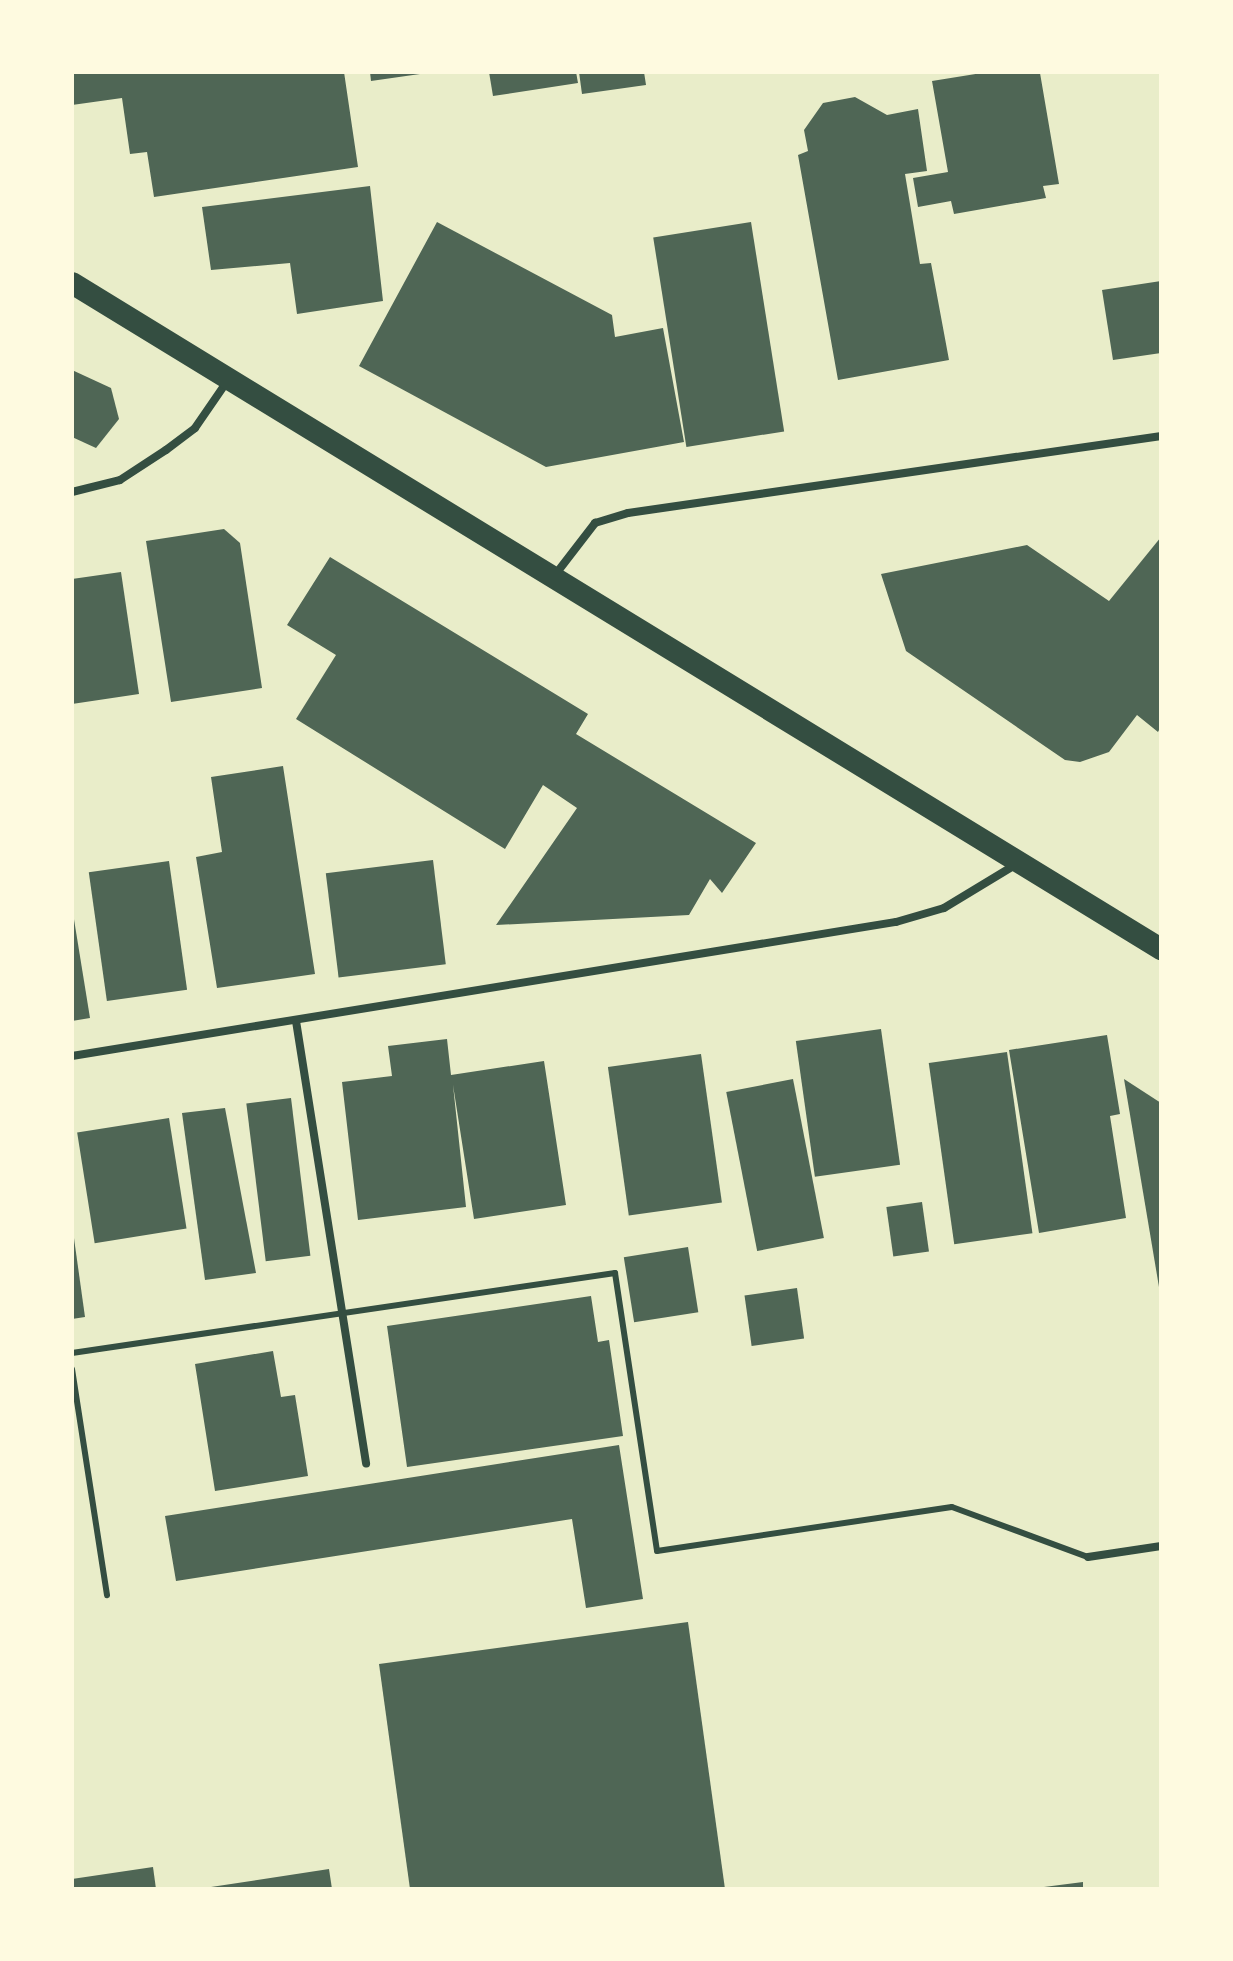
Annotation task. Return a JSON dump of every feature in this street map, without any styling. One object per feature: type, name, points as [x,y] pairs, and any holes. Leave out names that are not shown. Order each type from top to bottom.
[{"type":"highway","points":[[72,283],[231,376],[1023,861],[1161,949]]},
{"type":"street","points":[[72,492],[120,480],[166,450],[195,428],[231,376]]},
{"type":"street","points":[[555,576],[595,523],[628,513],[1161,436]]},
{"type":"street","points":[[72,1056],[896,922],[944,908],[1023,861]]},
{"type":"street","points":[[296,1021],[366,1463]]},
{"type":"street","points":[[1088,1557],[1161,1546]]},
{"type":"lane","points":[[72,1353],[615,1273],[657,1551],[952,1507],[1088,1557]]},
{"type":"lane","points":[[72,1369],[107,1595]]},
{"type":"building","points":[[72,72],[344,72],[358,167],[154,197],[147,152],[130,154],[122,98],[72,105]]},
{"type":"building","points":[[370,72],[420,72],[420,74],[371,81]]},
{"type":"building","points":[[489,72],[576,72],[578,83],[493,96]]},
{"type":"building","points":[[579,72],[644,72],[646,85],[582,94]]},
{"type":"building","points":[[988,72],[1040,73],[1059,184],[1043,186],[1046,198],[954,214],[951,201],[918,207],[913,178],[948,172],[932,81]]},
{"type":"building","points":[[855,97],[887,115],[918,109],[927,171],[905,174],[920,264],[931,263],[949,360],[838,380],[798,155],[808,151],[804,130],[823,103]]},
{"type":"building","points":[[370,186],[383,301],[297,314],[290,263],[211,270],[202,207]]},
{"type":"building","points":[[437,222],[612,315],[615,337],[663,328],[684,442],[546,467],[359,366]]},
{"type":"building","points":[[751,222],[784,431],[686,447],[653,237]]},
{"type":"building","points":[[1161,281],[1161,353],[1113,360],[1102,290]]},
{"type":"building","points":[[72,370],[111,388],[119,419],[96,448],[72,437]]},
{"type":"building","points":[[224,529],[240,543],[262,688],[171,702],[146,541]]},
{"type":"building","points":[[1161,537],[1161,726],[1158,732],[1137,715],[1109,752],[1080,762],[1065,760],[906,651],[881,574],[1027,545],[1109,601]]},
{"type":"building","points":[[330,557],[588,714],[576,734],[756,843],[722,893],[710,879],[689,915],[496,925],[577,808],[543,785],[505,849],[296,719],[336,655],[287,625]]},
{"type":"building","points":[[121,572],[139,694],[72,704],[72,579]]},
{"type":"building","points":[[283,766],[315,974],[217,988],[196,857],[222,852],[211,777]]},
{"type":"building","points":[[433,860],[446,964],[339,977],[326,873]]},
{"type":"building","points":[[169,861],[187,990],[107,1001],[89,872]]},
{"type":"building","points":[[72,907],[90,1018],[72,1021]]},
{"type":"building","points":[[881,1029],[900,1165],[815,1177],[796,1041]]},
{"type":"building","points":[[1107,1035],[1120,1114],[1110,1116],[1126,1218],[1039,1233],[1009,1050]]},
{"type":"building","points":[[447,1039],[451,1075],[544,1061],[566,1205],[474,1219],[453,1085],[466,1207],[358,1220],[342,1082],[392,1076],[388,1046]]},
{"type":"building","points":[[1007,1052],[1032,1233],[954,1244],[929,1063]]},
{"type":"building","points":[[701,1054],[722,1203],[629,1216],[608,1067]]},
{"type":"building","points":[[793,1079],[824,1238],[757,1251],[726,1092]]},
{"type":"building","points":[[1124,1079],[1161,1103],[1161,1287],[1159,1287]]},
{"type":"building","points":[[291,1098],[310,1256],[266,1261],[246,1103]]},
{"type":"building","points":[[225,1108],[256,1273],[205,1280],[182,1113]]},
{"type":"building","points":[[169,1118],[187,1229],[95,1243],[77,1133]]},
{"type":"building","points":[[922,1202],[929,1252],[893,1257],[886,1207]]},
{"type":"building","points":[[72,1224],[85,1317],[72,1319]]},
{"type":"building","points":[[688,1247],[698,1312],[634,1322],[624,1257]]},
{"type":"building","points":[[797,1288],[804,1339],[752,1346],[745,1295]]},
{"type":"building","points":[[591,1296],[598,1342],[609,1340],[623,1436],[407,1467],[387,1326]]},
{"type":"building","points":[[273,1351],[281,1397],[295,1395],[308,1476],[215,1491],[195,1364]]},
{"type":"building","points":[[619,1445],[643,1599],[586,1608],[572,1519],[176,1581],[165,1516]]},
{"type":"building","points":[[688,1622],[725,1889],[410,1889],[379,1664]]},
{"type":"building","points":[[153,1867],[156,1889],[72,1889],[72,1879]]},
{"type":"building","points":[[329,1869],[332,1889],[211,1889],[211,1887]]},
{"type":"building","points":[[1083,1882],[1083,1889],[1044,1889],[1044,1887]]}]
